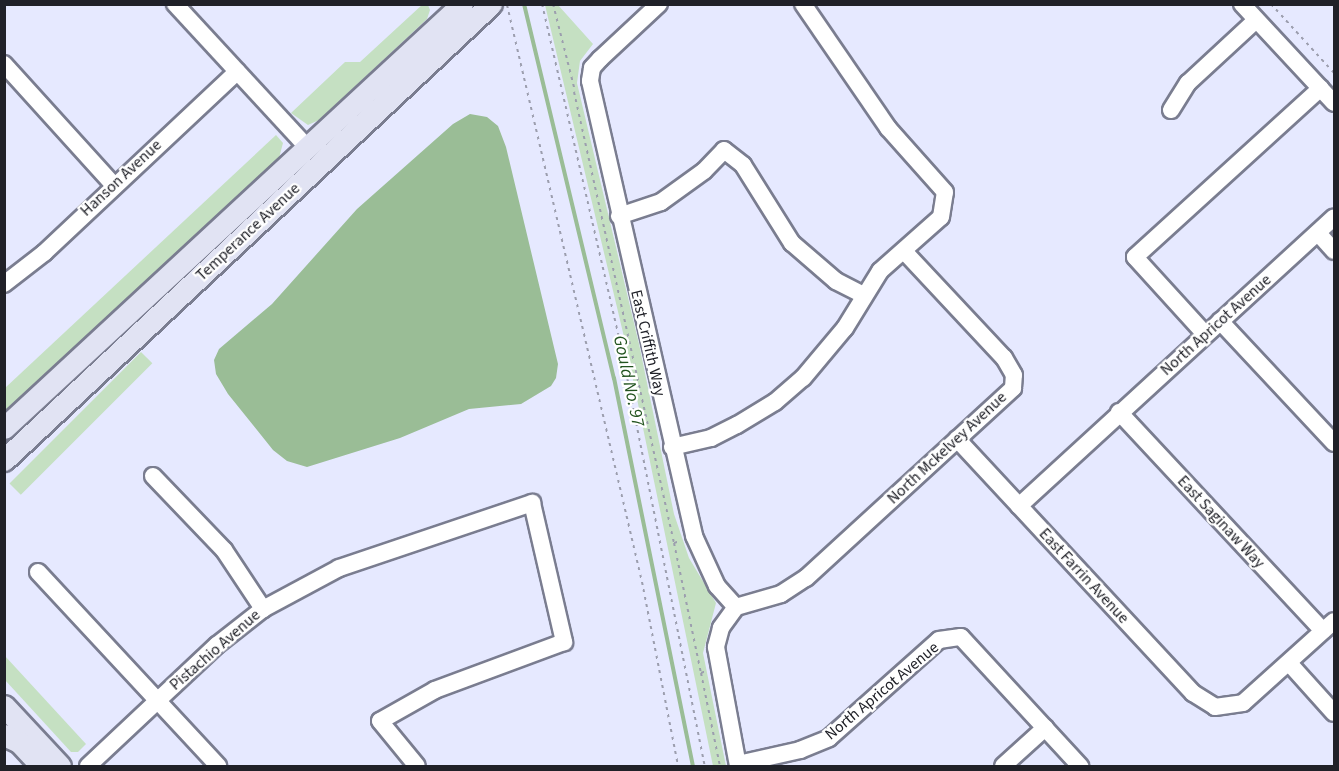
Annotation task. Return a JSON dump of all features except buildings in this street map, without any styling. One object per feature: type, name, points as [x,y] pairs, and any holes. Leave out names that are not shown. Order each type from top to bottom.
[{"type":"main road","name":"Temperance Avenue","points":[[4,460],[491,4]]},
{"type":"main road","name":"Temperance Avenue","points":[[4,428],[308,148],[453,7]]},
{"type":"main road","points":[[380,108],[387,91],[449,33],[453,7]]},
{"type":"main road","points":[[4,706],[60,766]]},
{"type":"main road","points":[[4,735],[19,742],[43,766]]},
{"type":"main road","points":[[4,741],[28,766]]},
{"type":"street","points":[[175,4],[308,148]]},
{"type":"street","name":"East Criffith Way","points":[[659,4],[592,68],[591,87],[694,536],[717,586],[736,607]]},
{"type":"street","points":[[672,447],[711,438],[775,402],[803,378],[845,328],[863,295],[880,271],[941,217],[945,192],[888,128],[803,4]]},
{"type":"street","points":[[1242,4],[1335,103]]},
{"type":"street","points":[[1171,110],[1188,83],[1257,20]]},
{"type":"street","points":[[4,64],[113,184]]},
{"type":"street","name":"Hanson Avenue","points":[[4,284],[44,253],[113,184],[237,72]]},
{"type":"street","points":[[1205,334],[1135,257],[1321,88]]},
{"type":"street","points":[[619,216],[661,202],[704,171],[724,150],[731,152],[743,165],[792,243],[836,281],[863,295]]},
{"type":"street","name":"North Apricot Avenue","points":[[1019,506],[1119,412],[1335,217]]},
{"type":"street","points":[[1318,233],[1335,251]]},
{"type":"street","name":"North Mckelvey Avenue","points":[[736,607],[781,594],[806,578],[1012,388],[1014,375],[1004,358],[904,251]]},
{"type":"street","points":[[1220,321],[1335,443]]},
{"type":"street","name":"East Saginaw Way","points":[[1119,412],[1329,626]]},
{"type":"street","name":"East Farrin Avenue","points":[[957,439],[1193,693],[1215,707],[1242,703],[1289,663]]},
{"type":"street","points":[[153,476],[224,550],[262,609]]},
{"type":"street","name":"Pistachio Avenue","points":[[88,766],[158,700],[262,609],[339,568],[532,503],[564,642],[435,690],[380,721],[417,766]]},
{"type":"street","points":[[38,572],[218,766]]},
{"type":"street","points":[[736,607],[721,628],[716,647],[718,668],[738,766]]},
{"type":"street","points":[[1329,626],[1289,663],[1335,713]]},
{"type":"street","name":"North Apricot Avenue","points":[[738,766],[800,750],[829,738],[939,640],[962,637],[1080,766]]},
{"type":"street","points":[[1003,766],[1045,728]]},
{"type":"path","points":[[507,4],[642,582],[678,766]]},
{"type":"path","points":[[542,4],[620,342],[705,766]]},
{"type":"path","points":[[553,4],[674,543],[720,766]]},
{"type":"path","points":[[1271,4],[1335,73]]},
{"type":"path","points":[[574,92],[591,87]]},
{"type":"path","points":[[674,543],[694,536]]},
{"type":"path","points":[[701,673],[718,668]]},
{"type":"shaded area","points":[[423,4],[428,5],[430,10],[427,19],[319,120],[308,125],[291,113],[345,62],[360,62]]},
{"type":"shaded area","points":[[545,5],[558,5],[593,44],[580,61],[577,83],[639,344],[674,514],[689,558],[716,603],[703,653],[726,766],[713,766],[625,341]]},
{"type":"shaded area","points":[[470,114],[487,117],[498,126],[506,147],[558,364],[556,378],[551,386],[521,404],[469,409],[400,438],[307,467],[287,461],[273,450],[228,394],[216,374],[214,360],[219,349],[272,304],[357,209],[453,124]]},
{"type":"shaded area","points":[[276,135],[283,143],[279,158],[5,413],[5,388]]},
{"type":"shaded area","points":[[141,352],[152,363],[21,495],[9,484]]},
{"type":"shaded area","points":[[5,656],[86,744],[78,752],[71,752],[5,680]]},
{"type":"waterway","name":"Gould No. 97","points":[[524,4],[614,378],[693,766]]}]
